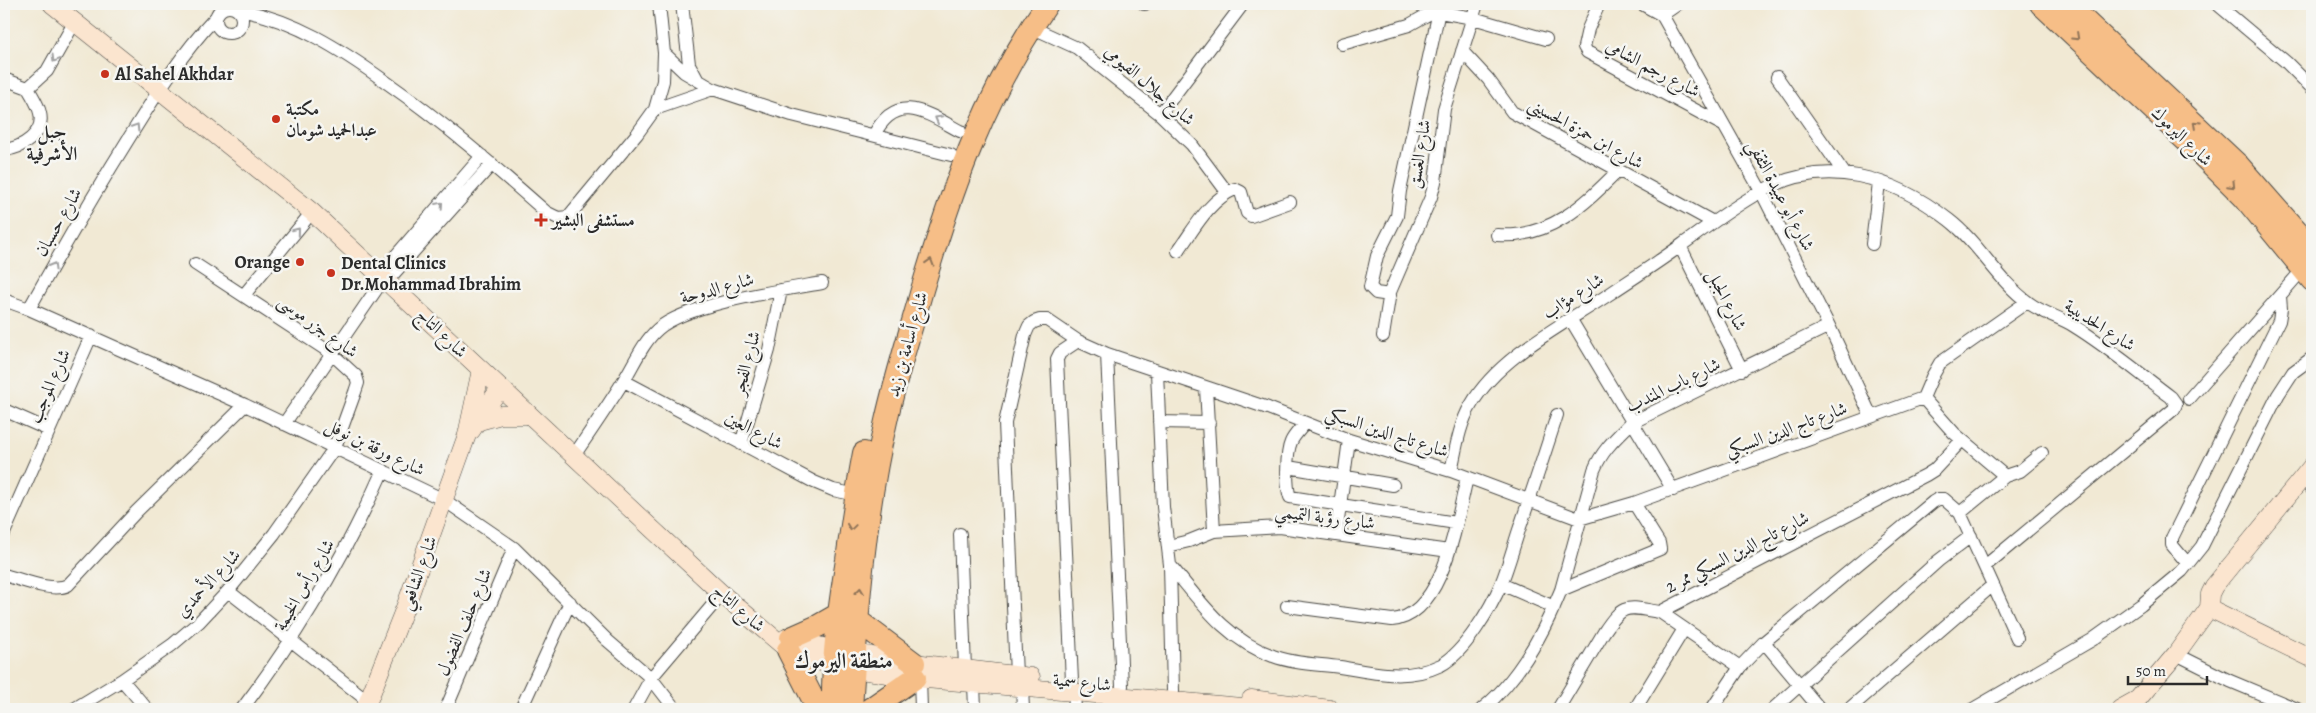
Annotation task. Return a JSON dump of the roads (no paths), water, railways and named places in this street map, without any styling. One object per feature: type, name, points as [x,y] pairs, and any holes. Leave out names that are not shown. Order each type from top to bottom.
[{"type":"highway","name":"شارع أسامة بن زيد","points":[[833,709],[844,660],[874,409],[898,316],[920,244],[960,131],[990,69],[1028,4]]},
{"type":"highway","name":"شارع أسامة بن زيد","points":[[864,496],[932,257],[959,172],[980,121],[996,89],[1031,27],[1047,4]]},
{"type":"highway","name":"شارع اليرموك","points":[[2040,4],[2209,162],[2310,266]]},
{"type":"highway","name":"شارع اليرموك","points":[[2067,4],[2238,165],[2310,266]]},
{"type":"highway","points":[[818,709],[784,642],[818,626],[848,617],[916,673],[870,709]]},
{"type":"highway","name":"شارع أسامة بن زيد","points":[[844,660],[851,709]]},
{"type":"street","name":"شارع التاج","points":[[52,4],[160,88],[312,212],[382,280],[722,594],[784,642],[844,660]]},
{"type":"street","points":[[240,10],[242,21],[238,30],[228,34],[221,12],[230,6],[278,19],[318,37],[417,104],[487,160],[546,212],[558,218],[568,217],[637,134],[655,109],[663,81],[664,53],[659,4]]},
{"type":"street","points":[[682,4],[689,64],[699,82]]},
{"type":"street","points":[[1160,114],[1243,4]]},
{"type":"street","name":"شارع الغسق","points":[[1384,336],[1390,295],[1431,197],[1435,182],[1444,109],[1477,4]]},
{"type":"street","name":"شارع رجم الشامي","points":[[1600,4],[1584,40],[1584,47],[1587,52],[1723,125]]},
{"type":"street","points":[[1642,4],[1662,15],[1678,4]]},
{"type":"street","points":[[2216,4],[2312,88]]},
{"type":"street","points":[[1390,295],[1373,291],[1370,287],[1377,256],[1397,216],[1400,191],[1436,9]]},
{"type":"street","points":[[1342,44],[1409,25],[1436,9],[1546,39]]},
{"type":"street","name":"شارع حسبان","points":[[29,309],[100,184],[160,88],[196,39],[221,12]]},
{"type":"street","name":"شارع أبو عبيدة الثقفي","points":[[1662,15],[1762,191],[1871,416]]},
{"type":"street","points":[[28,88],[47,72],[74,23]]},
{"type":"street","name":"شارع جلال الفيومي","points":[[1031,27],[1078,48],[1160,114],[1192,145],[1228,192],[1235,189],[1241,192],[1247,213],[1251,216],[1290,202]]},
{"type":"street","name":"شارع ابن حمزة الحسيني","points":[[1462,51],[1488,79],[1512,112],[1713,222]]},
{"type":"street","points":[[664,53],[684,72],[713,89],[792,115],[951,155]]},
{"type":"street","points":[[1777,77],[1844,173]]},
{"type":"street","points":[[4,79],[28,88],[40,113],[40,126],[26,143],[4,150]]},
{"type":"street","points":[[655,109],[713,89]]},
{"type":"street","points":[[874,135],[889,116],[905,108],[916,108],[960,131]]},
{"type":"street","points":[[284,424],[382,280],[487,160]]},
{"type":"street","points":[[1497,235],[1520,235],[1551,226],[1572,213],[1618,170]]},
{"type":"street","name":"شارع الحديبية","points":[[1762,191],[1803,177],[1825,173],[1844,173],[1879,182],[1918,199],[1966,234],[1995,271],[2027,302],[2074,326],[2128,364],[2171,397],[2176,404],[2174,409],[1985,566]]},
{"type":"street","points":[[1872,244],[1879,182]]},
{"type":"street","name":"شارع مؤاب","points":[[1451,471],[1461,429],[1471,404],[1480,392],[1529,345],[1571,320],[1713,222],[1762,191]]},
{"type":"street","points":[[1178,251],[1210,208],[1228,192]]},
{"type":"street","points":[[244,296],[312,212]]},
{"type":"street","name":"شارع الجبل","points":[[1680,246],[1742,370]]},
{"type":"street","name":"شارع جزر موسى","points":[[195,264],[331,354],[356,376],[358,383],[335,447]]},
{"type":"street","points":[[2189,399],[2280,296],[2310,266]]},
{"type":"street","name":"شارع الدوحة","points":[[573,457],[624,381],[648,340],[668,321],[695,310],[781,290],[822,283]]},
{"type":"street","name":"شارع الفجر","points":[[741,444],[769,350],[781,290]]},
{"type":"street","points":[[2188,564],[2172,545],[2172,538],[2279,321],[2281,309],[2280,296]]},
{"type":"street","name":"شارع ورقة بن نوفل","points":[[4,300],[29,309],[245,405],[444,500],[514,548],[608,641],[651,678],[675,709]]},
{"type":"street","points":[[2005,476],[1945,425],[1923,398],[1940,363],[2027,302]]},
{"type":"street","name":"شارع تاج الدين السبكي","points":[[1019,681],[1005,420],[1029,326],[1040,320],[1047,320],[1078,341],[1107,354],[1268,408],[1349,440],[1451,471],[1579,519],[1634,504],[1923,398]]},
{"type":"street","points":[[1571,320],[1631,423],[1673,490]]},
{"type":"street","name":"شارع باب المندب","points":[[1482,709],[1495,704],[1554,607],[1561,590],[1579,519],[1598,460],[1631,423],[1829,326]]},
{"type":"street","name":"شارع الموجب","points":[[4,533],[90,336]]},
{"type":"street","points":[[1074,694],[1061,487],[1057,359],[1060,353],[1078,341]]},
{"type":"street","points":[[1107,354],[1122,686]]},
{"type":"street","points":[[1973,709],[2092,640],[2141,605],[2188,564],[2202,546],[2210,531],[2278,395],[2293,372],[2312,358]]},
{"type":"street","name":"شارع الشافعي","points":[[367,705],[467,435],[481,370]]},
{"type":"street","points":[[1157,372],[1163,507],[1170,565],[1173,691]]},
{"type":"street","name":"شارع العين","points":[[624,381],[814,482],[833,490],[864,496]]},
{"type":"street","name":"شارع الشافعي","points":[[467,435],[479,422],[500,388]]},
{"type":"street","points":[[1206,388],[1214,531]]},
{"type":"street","points":[[4,575],[52,588],[63,588],[68,585],[136,512],[200,452],[245,405]]},
{"type":"street","points":[[4,410],[49,430]]},
{"type":"street","points":[[479,422],[501,415],[527,414]]},
{"type":"street","points":[[1170,565],[1216,621],[1235,637],[1253,648],[1275,657],[1389,675],[1422,672],[1441,665],[1454,657],[1478,624],[1501,584],[1557,415]]},
{"type":"street","points":[[1159,422],[1209,424]]},
{"type":"street","points":[[1306,423],[1291,443],[1288,467],[1290,497],[1456,522]]},
{"type":"street","points":[[1336,535],[1349,440]]},
{"type":"street","name":"شارع تاج الدين السبكي ممر 2","points":[[1558,709],[1604,632],[1624,609],[1633,607],[1660,612],[1926,475],[1962,440]]},
{"type":"street","name":"شارع الأحمدي","points":[[74,709],[122,680],[172,645],[199,622],[228,591],[274,534],[335,447]]},
{"type":"street","points":[[1960,513],[2005,476],[2020,471],[2042,453]]},
{"type":"street","points":[[1288,467],[1393,485]]},
{"type":"street","name":"شارع رأس الخيمة","points":[[242,709],[291,641],[327,583],[360,520],[383,470]]},
{"type":"street","points":[[2120,709],[2138,699],[2176,654],[2209,608],[2210,594],[2214,586],[2310,477]]},
{"type":"street","points":[[1287,606],[1398,620],[1416,611],[1424,604],[1436,584],[1449,550],[1467,478]]},
{"type":"street","points":[[1712,709],[1740,667],[1764,642],[1938,499],[1944,499],[1960,513],[2017,638]]},
{"type":"street","points":[[1561,590],[1660,549],[1659,543],[1634,504]]},
{"type":"street","name":"شارع رؤبة التميمي","points":[[1168,546],[1190,541],[1214,531],[1280,526],[1449,550]]},
{"type":"street","points":[[960,534],[970,676],[975,709]]},
{"type":"street","points":[[1773,709],[1938,562],[1971,536]]},
{"type":"street","name":"شارع حلف الفضول","points":[[446,709],[514,548]]},
{"type":"street","points":[[1501,584],[1554,607]]},
{"type":"street","points":[[1850,709],[1994,585]]},
{"type":"street","points":[[228,591],[367,705]]},
{"type":"street","points":[[634,709],[651,678],[722,594]]},
{"type":"street","points":[[521,709],[570,602]]},
{"type":"street","points":[[2209,608],[2311,657]]},
{"type":"street","points":[[1660,612],[1740,667]]},
{"type":"street","points":[[1635,709],[1684,629]]},
{"type":"street","points":[[1764,642],[1820,709]]},
{"type":"street","points":[[2176,654],[2230,681],[2297,709]]},
{"type":"street","name":"شارع سمية","points":[[844,660],[916,673],[1019,681],[1074,694],[1264,709]]},
{"type":"street","points":[[916,673],[921,709]]},
{"type":"street","points":[[122,680],[147,709]]},
{"type":"street","points":[[1019,681],[1023,709]]},
{"type":"street","name":"شارع سمية","points":[[1074,694],[1122,686],[1330,709]]},
{"type":"place","name":"Al Sahel Akhdar","points":[[105,74]]},
{"type":"place","name":"مكتبة عبدالحميد شومان","points":[[276,119]]},
{"type":"place","name":"مستشفى البشير","points":[[541,220]]},
{"type":"place","name":"Orange","points":[[300,262]]},
{"type":"place","name":"Dental Clinics Dr.Mohammad Ibrahim","points":[[331,273]]},
{"type":"district","name":"جبل الأشرفية","points":[[52,142]]},
{"type":"district","name":"منطقة اليرموك","points":[[844,660]]}]
